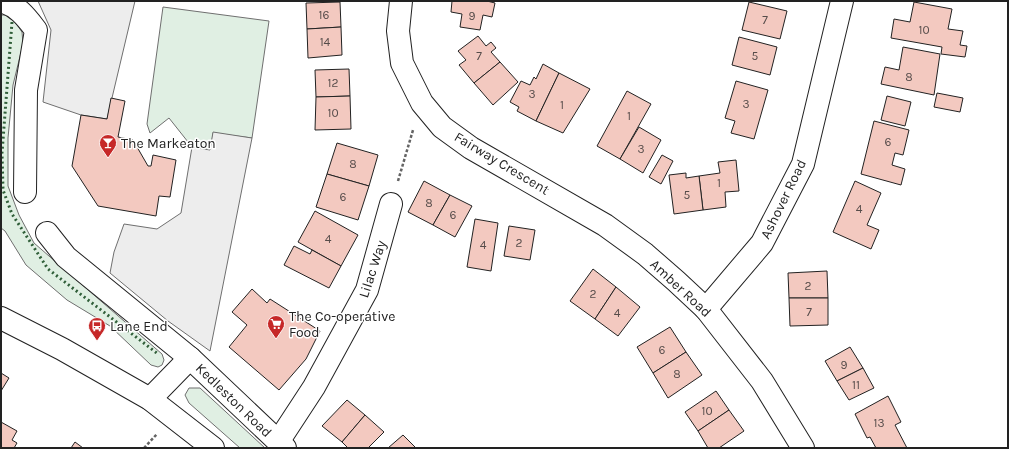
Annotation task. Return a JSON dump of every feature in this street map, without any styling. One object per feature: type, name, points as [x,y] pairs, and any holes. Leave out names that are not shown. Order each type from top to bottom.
[{"type":"street","points":[[1,1],[11,4],[25,15],[36,30],[26,90],[25,192]]},
{"type":"street","name":"Fairway Crescent","points":[[401,1],[398,31],[402,64],[422,103],[442,127],[471,148],[557,196]]},
{"type":"street","name":"Ashover Road","points":[[706,309],[762,243],[803,164],[842,1]]},
{"type":"street","name":"Amber Road","points":[[557,196],[605,225],[645,254],[706,309],[762,381],[802,448]]},
{"type":"street","name":"Lilac Way","points":[[281,445],[367,290],[391,204]]},
{"type":"street","points":[[47,233],[66,257],[190,358]]},
{"type":"street","points":[[1,318],[62,349],[150,399],[213,448]]},
{"type":"street","name":"Kedleston Road","points":[[150,399],[190,358],[281,445]]},
{"type":"path","points":[[391,204],[422,103]]},
{"type":"green space","points":[[163,7],[269,21],[252,138],[213,133],[211,150],[192,147],[169,118],[150,133],[147,124]]},
{"type":"green space","points":[[1,15],[10,15],[22,32],[23,44],[13,85],[8,138],[8,186],[19,215],[34,243],[162,354],[164,360],[162,365],[158,367],[151,365],[110,326],[67,300],[26,265],[5,231],[1,228]]},
{"type":"green space","points":[[189,388],[200,388],[265,448],[240,448],[189,403],[185,395]]},
{"type":"shaded area","points":[[38,1],[135,1],[107,119],[81,115],[43,102],[51,30]]},
{"type":"shaded area","points":[[213,132],[252,138],[210,351],[168,321],[110,273],[114,252],[124,224],[157,229],[181,213],[192,147],[210,150]]},
{"type":"building","points":[[452,1],[487,1],[495,3],[492,17],[483,15],[480,30],[460,27],[462,14],[451,12]]},
{"type":"building","points":[[340,2],[341,27],[307,29],[306,3]]},
{"type":"building","points":[[749,2],[787,11],[780,39],[742,30]]},
{"type":"building","points":[[914,2],[952,9],[948,29],[963,31],[960,45],[967,46],[965,57],[941,54],[942,47],[891,38],[894,19],[910,22]]},
{"type":"building","points":[[341,27],[342,55],[308,58],[307,29]]},
{"type":"building","points":[[478,36],[486,46],[491,42],[496,48],[491,52],[500,62],[474,83],[459,65],[466,60],[458,51]]},
{"type":"building","points":[[739,37],[777,47],[770,75],[732,65]]},
{"type":"building","points":[[903,47],[940,54],[934,95],[881,84],[885,67],[899,70]]},
{"type":"building","points":[[500,62],[518,82],[493,105],[474,83]]},
{"type":"building","points":[[543,64],[559,73],[536,121],[517,111],[519,107],[510,102],[521,81],[530,85],[534,77],[536,79]]},
{"type":"building","points":[[349,69],[350,96],[316,97],[315,70]]},
{"type":"building","points":[[559,73],[590,89],[563,133],[536,121]]},
{"type":"building","points":[[736,81],[768,90],[754,139],[731,133],[735,121],[725,118]]},
{"type":"building","points":[[627,91],[651,104],[620,159],[597,146]]},
{"type":"building","points":[[937,93],[963,98],[960,112],[934,107]]},
{"type":"building","points":[[350,96],[351,129],[315,130],[316,97]]},
{"type":"building","points":[[887,96],[911,102],[905,126],[881,120]]},
{"type":"building","name":"The Markeaton","points":[[111,98],[125,101],[118,137],[133,140],[148,166],[151,166],[153,155],[176,160],[170,197],[159,196],[156,216],[98,206],[72,166],[81,115],[107,119]]},
{"type":"building","points":[[874,121],[909,130],[903,155],[895,153],[892,165],[905,169],[901,185],[861,174]]},
{"type":"building","points":[[639,127],[661,140],[643,173],[620,159]]},
{"type":"building","points":[[337,143],[378,155],[369,186],[327,174]]},
{"type":"building","points":[[662,155],[673,161],[661,184],[649,177]]},
{"type":"building","points":[[736,160],[739,191],[725,192],[726,207],[703,210],[699,176],[720,173],[718,162]]},
{"type":"building","points":[[686,173],[686,178],[699,176],[703,210],[674,214],[669,175]]},
{"type":"building","points":[[327,174],[369,186],[358,220],[316,207]]},
{"type":"building","points":[[424,181],[450,195],[433,225],[408,212]]},
{"type":"building","points":[[855,181],[881,193],[867,225],[879,230],[871,249],[833,232]]},
{"type":"building","points":[[450,195],[472,206],[455,237],[433,225]]},
{"type":"building","points":[[315,211],[358,235],[341,266],[298,242]]},
{"type":"building","points":[[475,219],[498,223],[491,271],[467,267]]},
{"type":"building","points":[[509,226],[535,230],[530,260],[504,256]]},
{"type":"building","points":[[294,246],[310,254],[312,250],[341,266],[329,288],[284,265]]},
{"type":"building","points":[[593,269],[616,287],[595,319],[570,301]]},
{"type":"building","points":[[827,271],[828,298],[789,298],[788,273]]},
{"type":"building","points":[[616,287],[640,307],[618,336],[595,319]]},
{"type":"building","name":"The Co-operative Food","points":[[252,289],[267,303],[270,299],[320,331],[306,359],[279,390],[229,347],[247,325],[232,312]]},
{"type":"building","points":[[789,298],[828,298],[828,325],[790,326]]},
{"type":"building","points":[[670,327],[686,352],[653,373],[637,347]]},
{"type":"building","points":[[850,347],[863,368],[837,381],[825,361]]},
{"type":"building","points":[[686,352],[702,375],[668,398],[653,373]]},
{"type":"building","points":[[863,368],[874,388],[849,400],[837,381]]},
{"type":"building","points":[[1,373],[9,378],[1,391]]},
{"type":"building","points":[[716,391],[729,410],[698,431],[685,412]]},
{"type":"building","points":[[888,396],[901,422],[895,425],[907,448],[876,448],[870,437],[867,438],[855,414]]},
{"type":"building","points":[[347,400],[365,415],[342,442],[322,426]]},
{"type":"building","points":[[729,410],[744,431],[719,448],[708,448],[698,431]]},
{"type":"building","points":[[365,415],[384,432],[368,448],[348,448],[342,442]]},
{"type":"building","points":[[1,422],[17,431],[12,440],[17,443],[14,448],[1,448]]},
{"type":"building","points":[[403,435],[416,448],[388,448]]},
{"type":"building","points":[[75,442],[83,448],[71,448]]},
{"type":"hedge","points":[[12,22],[2,153],[3,190],[12,214],[48,269],[158,354]]},
{"type":"place","name":"The Markeaton","points":[[108,158]]},
{"type":"place","name":"The Co-operative Food","points":[[276,339]]},
{"type":"place","name":"Lane End","points":[[97,341]]}]
